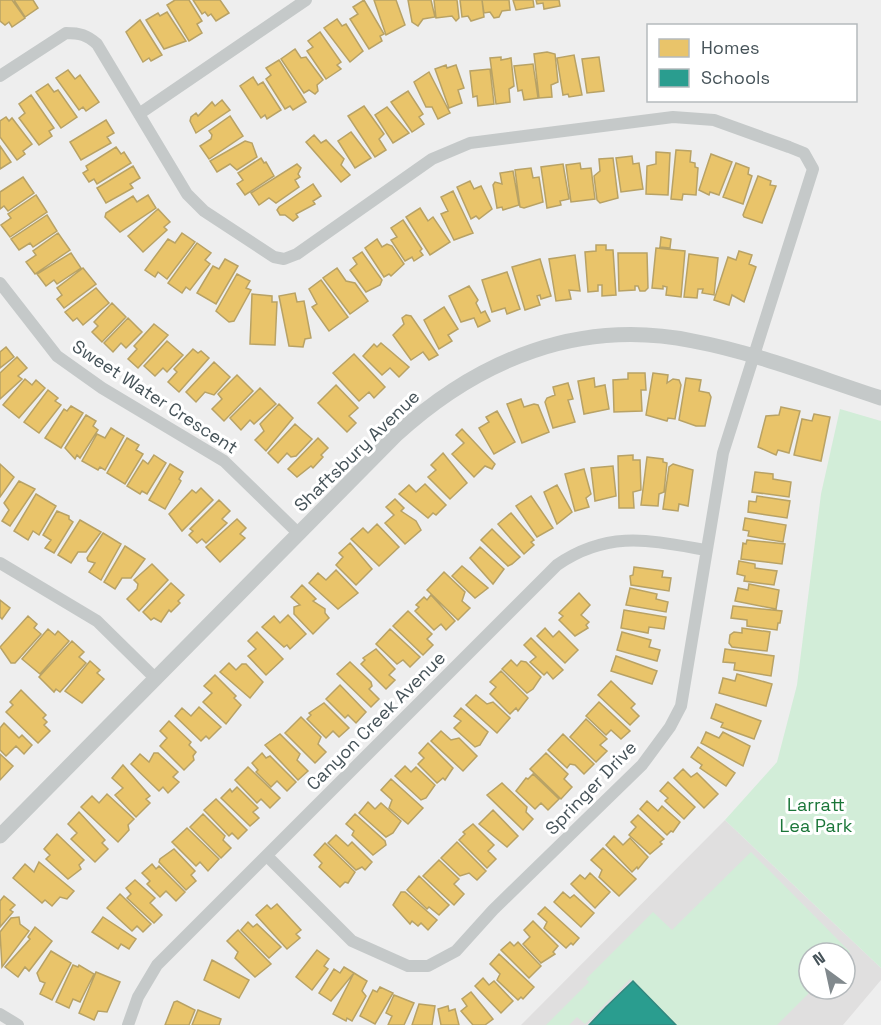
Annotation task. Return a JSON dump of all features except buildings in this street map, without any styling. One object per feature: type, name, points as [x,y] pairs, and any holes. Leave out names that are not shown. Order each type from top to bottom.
[{"type":"street","points":[[139,114],[306,0]]},
{"type":"street","points":[[0,76],[66,33],[78,33],[97,44],[176,177],[204,211],[274,257],[284,259],[297,254],[432,159],[470,143],[673,117],[697,117],[722,122],[789,147],[804,153],[813,170],[754,358]]},
{"type":"street","name":"Sweet Water Crescent","points":[[0,283],[57,356],[102,388],[224,461],[299,534]]},
{"type":"street","name":"Shaftsbury Avenue","points":[[0,836],[419,415],[454,388],[503,361],[559,343],[628,335],[691,340],[881,398]]},
{"type":"street","name":"Springer Drive","points":[[267,856],[352,941],[408,966],[428,966],[456,951],[493,910],[642,765],[670,728],[681,706],[723,453],[754,358]]},
{"type":"street","name":"Canyon Creek Avenue","points":[[128,1025],[138,997],[158,965],[564,560],[590,546],[617,540],[650,540],[706,550]]},
{"type":"street","points":[[0,563],[97,621],[155,678]]},
{"type":"street","points":[[0,1014],[18,1025]]},
{"type":"shaded area","points":[[725,820],[853,941],[797,941],[797,1001],[857,1001],[857,945],[881,968],[881,980],[843,1025],[521,1025]]},
{"type":"green space","name":"Larratt Lea Park","points":[[840,409],[881,421],[881,968],[857,945],[857,941],[853,941],[725,820],[777,762],[797,685],[821,494]]},
{"type":"green space","points":[[751,852],[839,941],[797,941],[797,1001],[801,1001],[777,1025],[677,1025],[630,979],[585,1024],[577,1017],[569,1025],[546,1025],[589,982],[586,979],[653,912],[672,930]]}]
